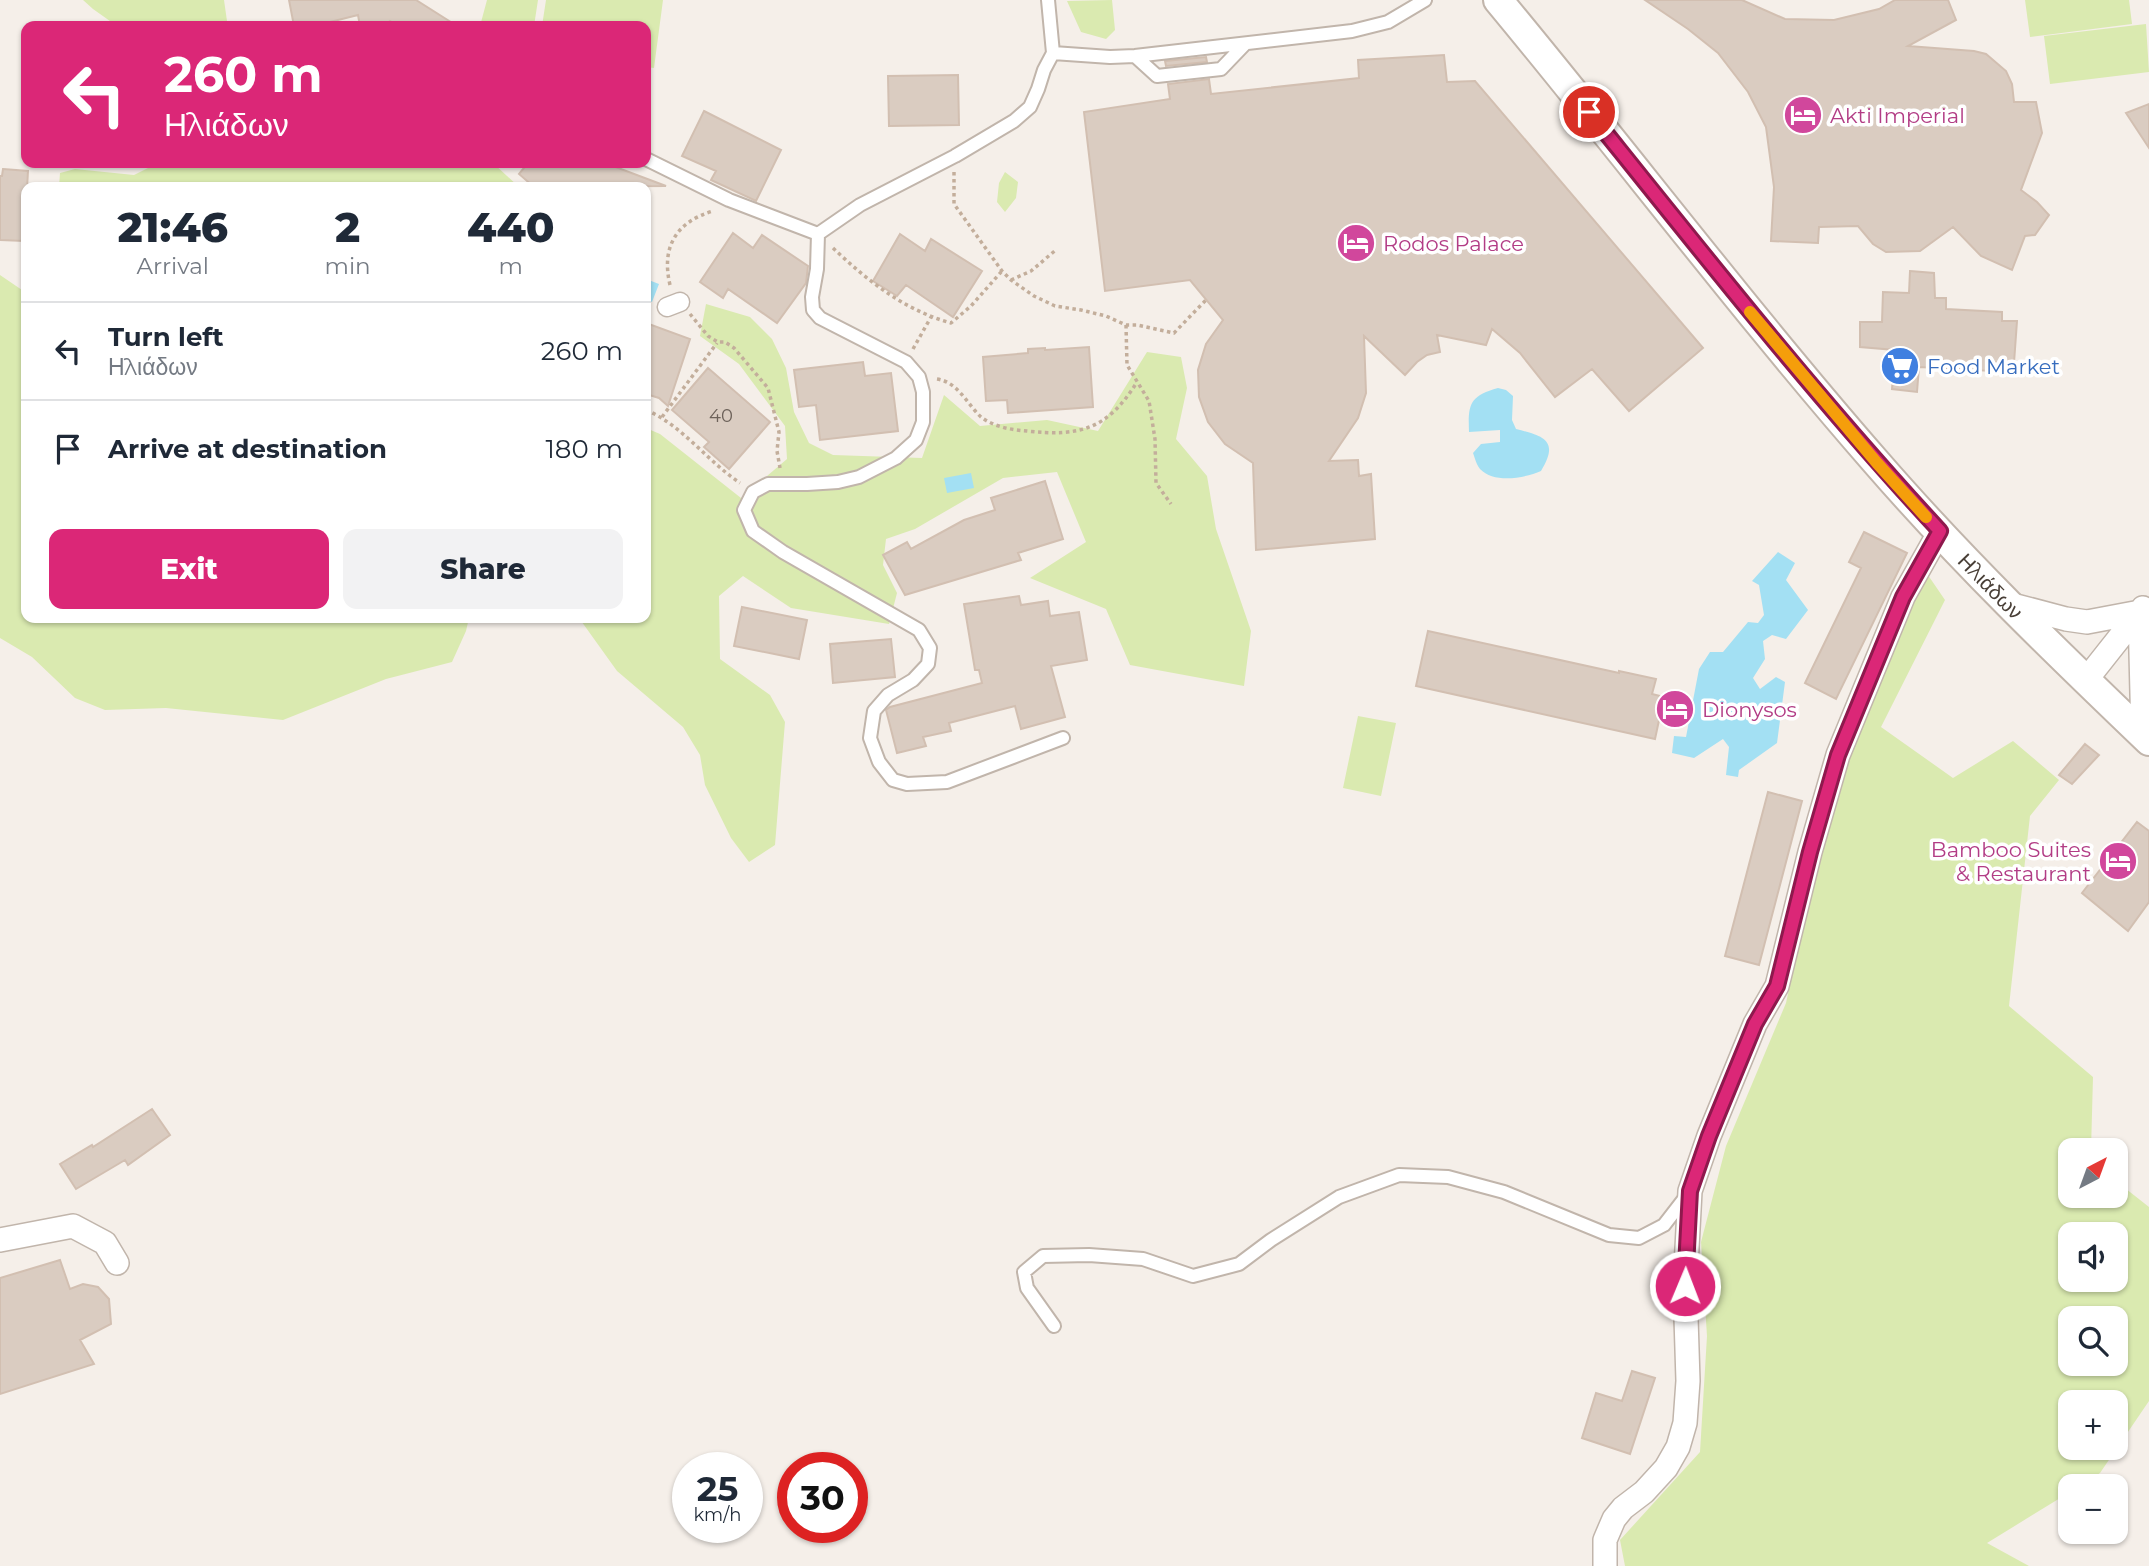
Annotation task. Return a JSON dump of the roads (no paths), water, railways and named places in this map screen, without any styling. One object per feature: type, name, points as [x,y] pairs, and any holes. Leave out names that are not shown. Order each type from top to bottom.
[{"type":"street","name":"Ηλιάδων","points":[[1498,0],[1877,463],[2009,604],[2146,738]]},
{"type":"street","points":[[1605,1566],[1605,1541],[1614,1519],[1666,1468],[1678,1447],[1685,1423],[1688,1381],[1685,1286],[1690,1191],[1709,1136],[1755,1024],[1777,986],[1810,852],[1838,755],[1903,597],[1940,531]]},
{"type":"street","points":[[2009,604],[2087,622],[2145,606]]},
{"type":"street","points":[[2086,680],[2145,606]]},
{"type":"street","points":[[2145,606],[2146,738]]},
{"type":"street","points":[[0,1240],[73,1226],[105,1243],[117,1263]]},
{"type":"lane","points":[[818,234],[860,205],[956,156],[1014,121],[1030,107],[1053,53],[1048,0]]},
{"type":"lane","points":[[1053,53],[1135,56],[1352,32],[1388,22],[1426,0]]},
{"type":"lane","points":[[1135,56],[1157,76],[1221,69],[1244,45]]},
{"type":"lane","points":[[651,161],[729,200],[818,234]]},
{"type":"lane","points":[[818,234],[813,310],[820,318],[906,362],[919,377],[923,392],[923,422],[916,440],[896,458],[859,477],[782,485],[763,480],[744,510],[753,531],[783,552],[919,630],[930,648],[928,664],[913,680],[888,695],[874,711],[870,738],[879,762],[893,780],[907,784],[947,782],[1063,738]]},
{"type":"lane","points":[[1055,1326],[1027,1288],[1024,1272],[1043,1256],[1089,1255],[1143,1259],[1193,1276],[1239,1264],[1271,1240],[1339,1197],[1399,1175],[1448,1177],[1504,1192],[1609,1235],[1639,1238],[1664,1225],[1690,1191]]},
{"type":"water","points":[[651,281],[659,284],[651,302]]},
{"type":"water","points":[[1498,388],[1513,396],[1512,420],[1516,429],[1541,437],[1549,446],[1541,471],[1527,476],[1501,478],[1486,474],[1480,469],[1473,453],[1481,444],[1500,442],[1500,430],[1469,432],[1470,408],[1481,394]]},
{"type":"water","points":[[971,473],[974,488],[947,493],[944,478]]},
{"type":"water","points":[[1778,552],[1795,563],[1786,580],[1808,610],[1786,639],[1772,635],[1763,641],[1765,659],[1753,678],[1760,689],[1776,677],[1785,682],[1777,743],[1739,770],[1738,777],[1726,775],[1729,747],[1723,739],[1694,758],[1672,753],[1674,736],[1686,737],[1699,669],[1710,652],[1723,652],[1748,622],[1758,623],[1764,615],[1759,585],[1752,581]]},
{"type":"place","name":"Akti Imperial","points":[[1803,115]]},
{"type":"place","name":"Rodos Palace","points":[[1356,243]]},
{"type":"place","name":"Food Market","points":[[1900,366]]},
{"type":"place","name":"Dionysos","points":[[1675,709]]},
{"type":"place","name":"Bamboo Suites & Restaurant","points":[[2118,861]]}]
